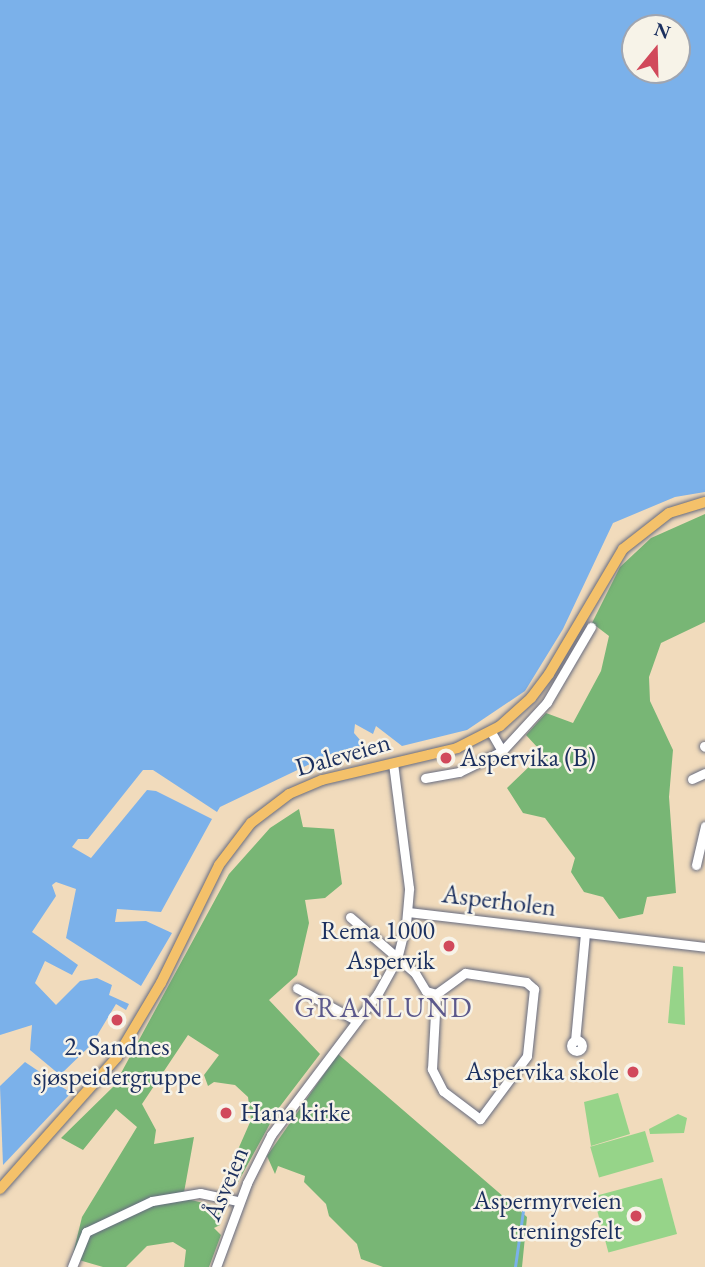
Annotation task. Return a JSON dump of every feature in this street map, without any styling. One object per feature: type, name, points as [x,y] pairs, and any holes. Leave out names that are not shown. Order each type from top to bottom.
[{"type":"main road","name":"Daleveien","points":[[0,1189],[96,1084],[124,1047],[161,983],[219,865],[244,831],[271,806],[306,786],[457,748],[491,732],[531,698],[549,674],[623,549],[669,513],[705,502]]},
{"type":"street","name":"Daleveien","points":[[425,778],[468,768],[502,751],[547,702],[591,627]]},
{"type":"street","points":[[491,732],[502,751]]},
{"type":"street","name":"Åsveien","points":[[216,1267],[239,1201],[279,1122],[357,1021],[397,959],[408,912],[393,763]]},
{"type":"street","points":[[692,779],[705,773]]},
{"type":"street","points":[[696,865],[705,826]]},
{"type":"street","name":"Asperholen","points":[[408,912],[705,947]]},
{"type":"street","points":[[350,917],[415,973],[426,991],[436,994]]},
{"type":"street","name":"Asperholen","points":[[575,1041],[584,933]]},
{"type":"street","points":[[465,973],[534,986],[527,1056],[480,1119],[437,1084],[432,1065],[436,994],[465,973]]},
{"type":"street","points":[[297,988],[357,1021]]},
{"type":"street","points":[[72,1267],[86,1232],[152,1201],[200,1193],[239,1201]]},
{"type":"green space","points":[[705,514],[705,622],[661,643],[649,677],[650,701],[673,750],[669,797],[676,893],[647,897],[643,914],[619,919],[603,897],[584,892],[571,872],[575,858],[545,818],[523,813],[507,788],[535,761],[538,748],[526,735],[546,713],[573,723],[601,671],[609,636],[592,623],[620,567],[651,538]]},
{"type":"green space","points":[[299,809],[303,827],[334,829],[342,884],[325,898],[305,900],[309,923],[297,975],[269,1000],[320,1054],[278,1109],[237,1184],[225,1179],[251,1120],[248,1097],[235,1085],[214,1082],[208,1086],[204,1075],[219,1055],[188,1035],[142,1104],[156,1130],[154,1144],[194,1137],[183,1198],[224,1208],[220,1225],[214,1228],[221,1235],[209,1267],[184,1267],[186,1250],[173,1242],[147,1246],[126,1267],[103,1267],[72,1258],[82,1217],[137,1127],[116,1109],[83,1150],[61,1138],[114,1086],[229,874],[270,828]]},
{"type":"green space","points":[[673,966],[683,967],[685,1025],[668,1023]]},
{"type":"green space","points":[[338,1054],[527,1217],[522,1267],[383,1267],[361,1259],[357,1244],[329,1216],[326,1204],[304,1182],[305,1176],[278,1166],[275,1174],[267,1156]]},
{"type":"green space","points":[[618,1093],[630,1134],[591,1146],[584,1102]]},
{"type":"green space","points":[[678,1114],[687,1118],[684,1133],[650,1134],[649,1129]]},
{"type":"green space","points":[[645,1131],[654,1162],[599,1177],[590,1147]]},
{"type":"green space","name":"Aspermyrveien treningsfelt","points":[[662,1178],[677,1234],[608,1252],[593,1196]]},
{"type":"water","points":[[0,0],[705,0],[705,492],[675,497],[613,523],[563,629],[525,691],[467,730],[402,746],[376,726],[373,734],[355,724],[354,733],[373,755],[345,759],[333,753],[220,807],[217,812],[153,770],[143,770],[88,839],[78,839],[72,847],[91,858],[147,790],[156,791],[212,819],[161,912],[117,909],[115,922],[146,921],[172,933],[141,986],[66,938],[76,889],[56,882],[52,885],[56,896],[32,932],[78,965],[72,975],[45,961],[35,983],[56,1005],[80,981],[97,978],[112,985],[109,995],[129,1004],[126,1010],[116,1004],[92,1044],[60,1075],[30,1050],[32,1025],[0,1035]]},
{"type":"water","points":[[25,1062],[71,1093],[3,1165],[0,1086]]},
{"type":"waterway","points":[[515,1267],[523,1211]]},
{"type":"place","name":"Aspervika (B)","points":[[446,758]]},
{"type":"place","name":"Rema 1000 Aspervik","points":[[449,946]]},
{"type":"place","name":"2. Sandnes sjøspeidergruppe","points":[[117,1020]]},
{"type":"place","name":"Aspervika skole","points":[[633,1072]]},
{"type":"place","name":"Hana kirke","points":[[226,1113]]},
{"type":"place","name":"Aspermyrveien treningsfelt","points":[[636,1216]]},
{"type":"district","name":"GRANLUND","points":[[384,1007]]}]
